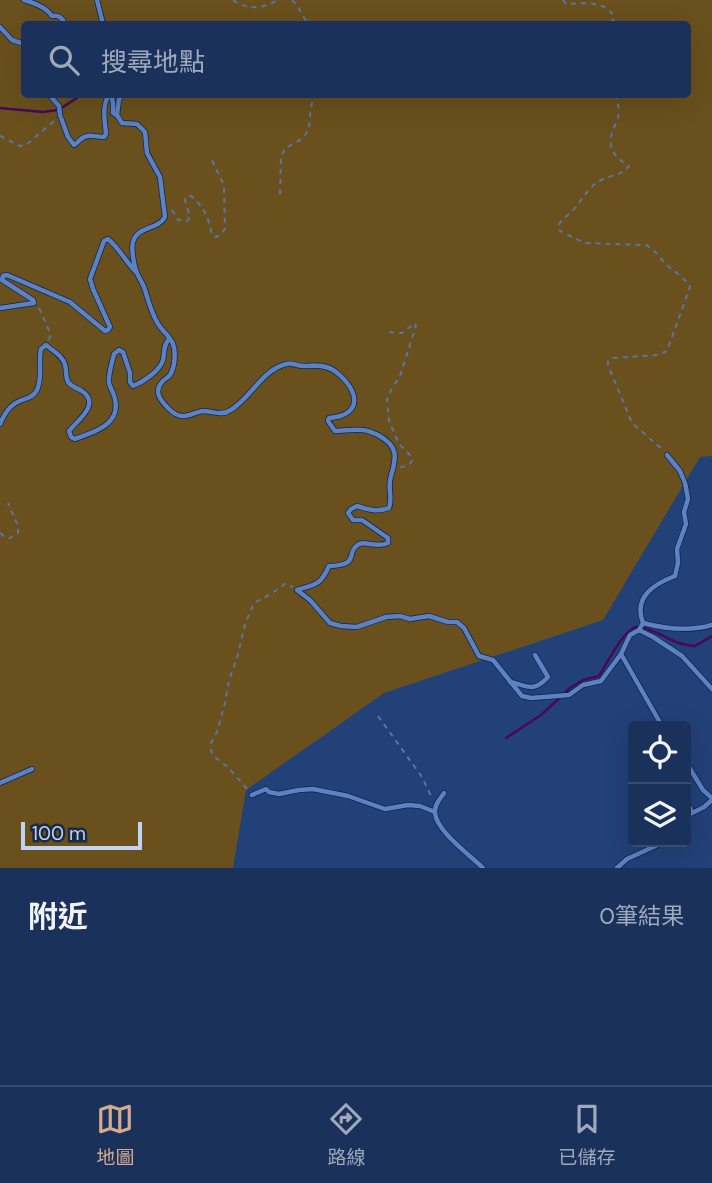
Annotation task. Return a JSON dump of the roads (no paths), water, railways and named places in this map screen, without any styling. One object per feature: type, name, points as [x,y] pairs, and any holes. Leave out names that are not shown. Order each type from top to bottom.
[{"type":"lane","points":[[24,0],[37,4],[52,16],[58,15],[64,21]]},
{"type":"lane","points":[[97,0],[102,21]]},
{"type":"lane","points":[[0,27],[12,40],[21,43]]},
{"type":"lane","points":[[54,98],[73,144],[78,144],[81,138],[89,135],[104,137],[107,98]]},
{"type":"lane","points":[[111,98],[113,113],[122,123],[137,124],[145,132],[147,153],[160,177],[165,218],[163,222],[145,229],[134,239],[132,244],[136,272]]},
{"type":"lane","points":[[117,115],[120,98]]},
{"type":"lane","points":[[0,308],[34,303],[2,280],[3,275],[7,275],[70,302],[105,331],[108,330],[110,327],[90,279],[104,240],[108,239],[143,283],[156,322],[173,344],[174,362],[170,374],[161,382],[158,391],[159,397],[172,412],[183,416],[196,412],[221,414],[229,411],[247,397],[265,376],[275,368],[289,363],[328,367],[336,372],[355,397],[355,404],[351,411],[329,418],[328,421],[335,430],[362,430],[386,440],[392,446],[395,457],[389,508],[380,511],[357,506],[348,513],[353,520],[362,520],[387,538],[388,543],[358,545],[349,563],[343,566],[328,566],[323,580],[313,587],[297,590],[310,600],[330,623],[357,627],[386,617],[400,616],[410,619],[429,616],[457,622],[464,628],[479,656],[493,660],[522,696],[531,698],[569,695],[583,685],[601,681],[621,654],[630,635],[639,630],[643,623]]},
{"type":"lane","points":[[0,424],[12,405],[36,393],[39,384],[39,357],[41,349],[46,345],[61,357],[65,364],[66,379],[89,398],[89,410],[69,431],[71,437],[75,439],[104,428],[114,414],[115,399],[109,383],[114,354],[120,350],[123,352],[133,386],[160,366],[164,345],[169,339]]},
{"type":"lane","points":[[643,623],[641,609],[649,589],[675,576],[677,550],[686,524],[684,512],[688,499],[685,483],[680,471],[667,455]]},
{"type":"lane","points":[[643,623],[680,629],[712,625]]},
{"type":"lane","points":[[639,630],[682,656],[712,689]]},
{"type":"lane","points":[[621,654],[659,721]]},
{"type":"lane","points":[[510,681],[527,688],[543,682],[548,677],[535,655]]},
{"type":"lane","points":[[0,783],[32,769]]},
{"type":"lane","points":[[691,770],[712,799],[692,813]]},
{"type":"lane","points":[[252,795],[266,789],[278,794],[313,789],[348,796],[386,809],[408,805],[435,812]]},
{"type":"lane","points":[[444,793],[436,805],[438,824],[483,868]]},
{"type":"lane","points":[[617,868],[627,859],[653,847]]},
{"type":"waterway","points":[[63,107],[77,98]]},
{"type":"waterway","points":[[0,108],[43,112],[57,110]]},
{"type":"waterway","points":[[506,738],[541,715],[570,688],[583,680],[599,676],[631,629],[646,629],[679,643],[695,646],[712,636]]}]
